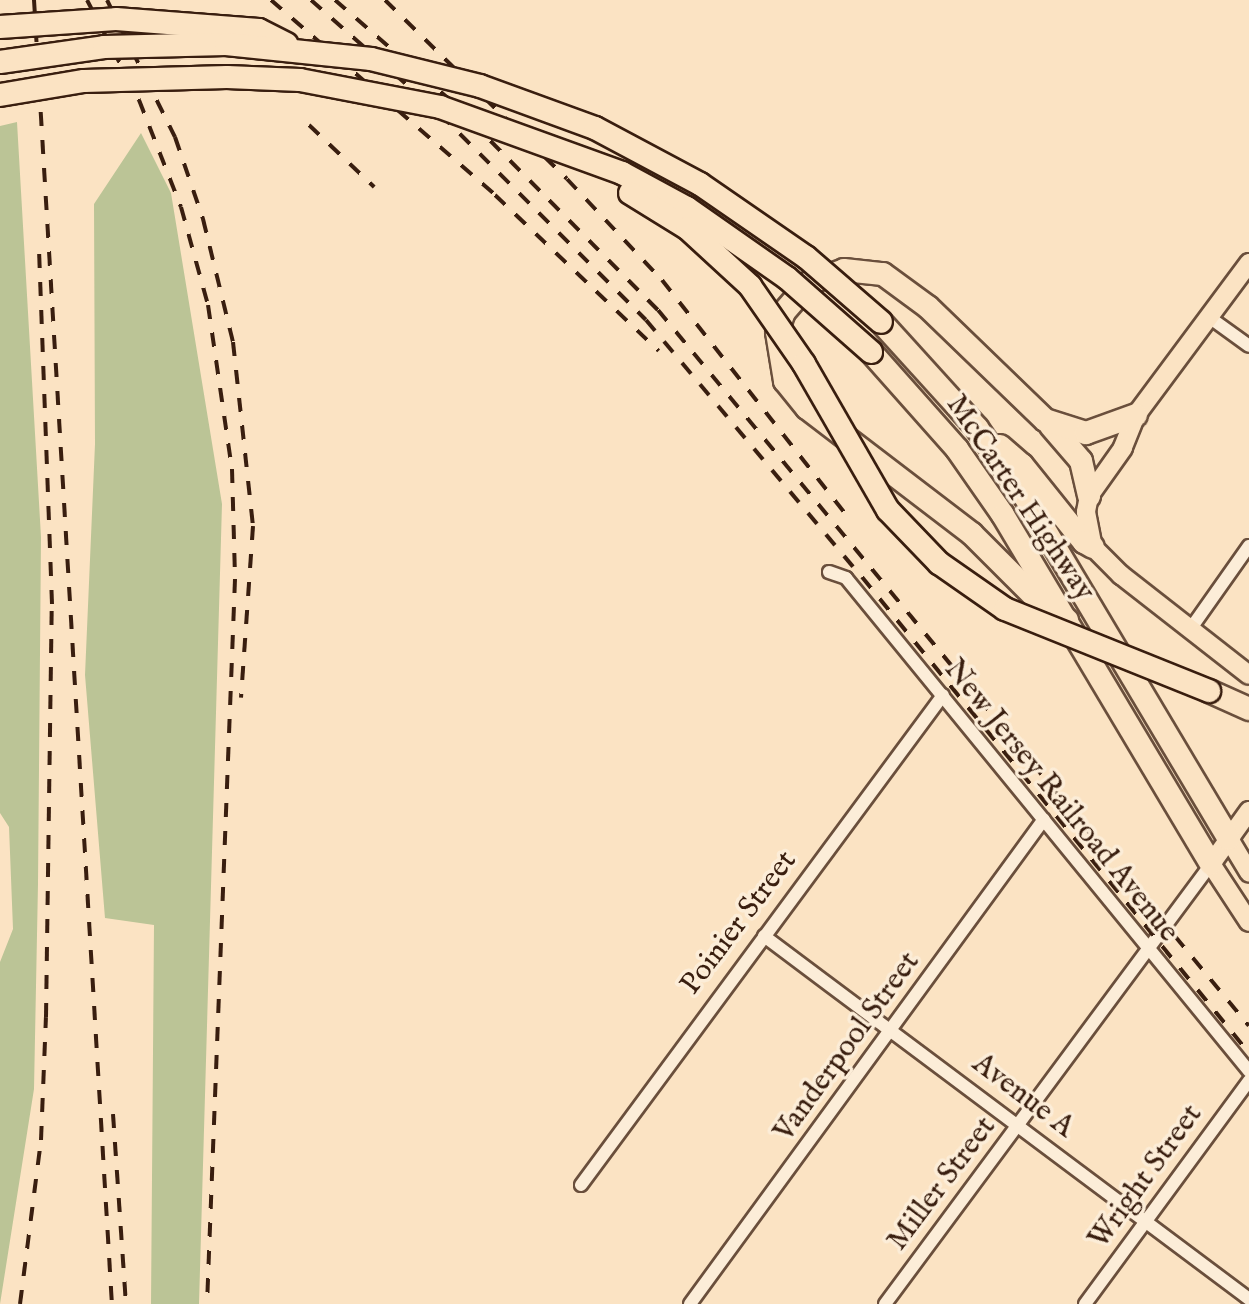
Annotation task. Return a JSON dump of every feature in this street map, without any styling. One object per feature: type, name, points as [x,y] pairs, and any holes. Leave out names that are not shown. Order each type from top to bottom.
[{"type":"highway","points":[[0,27],[116,19],[259,30],[295,49]]},
{"type":"highway","name":"McCarter Highway","points":[[0,62],[152,43],[295,49],[418,69],[595,128],[753,218],[881,322],[977,428],[1024,495],[1229,839]]},
{"type":"highway","name":"McCarter Highway","points":[[0,95],[149,77],[300,80],[440,107],[622,173],[718,228],[787,278],[871,352],[957,449],[1067,620],[1211,864]]},
{"type":"highway","points":[[599,166],[618,186],[687,228],[750,286],[804,364],[888,510],[939,563],[1005,609],[1249,709]]},
{"type":"highway","points":[[1067,620],[1036,598],[972,534],[793,393],[777,349],[784,312],[809,283],[825,275],[844,270],[883,274],[928,307],[1045,420],[1081,461],[1089,496]]},
{"type":"highway","points":[[1045,420],[1086,433],[1136,415]]},
{"type":"highway","points":[[977,428],[1022,465],[1084,542],[1093,547]]},
{"type":"main road","points":[[1249,263],[1136,415],[1123,448],[1089,496],[1086,512],[1093,547],[1189,631],[1249,675]]},
{"type":"main road","points":[[1211,864],[1249,811]]},
{"type":"main road","name":"McCarter Highway","points":[[1229,839],[1249,872]]},
{"type":"main road","name":"McCarter Highway","points":[[1211,864],[1249,922]]},
{"type":"street","points":[[1209,317],[1249,346]]},
{"type":"street","points":[[1189,631],[1249,546]]},
{"type":"street","name":"New Jersey Railroad Avenue","points":[[829,572],[841,572],[1044,819],[1147,951],[1249,1071]]},
{"type":"street","name":"Poinier Street","points":[[581,1185],[943,695]]},
{"type":"street","name":"Vanderpool Street","points":[[690,1304],[1044,819]]},
{"type":"street","name":"Miller Street","points":[[885,1304],[1211,864]]},
{"type":"street","name":"Avenue A","points":[[764,936],[1249,1299]]},
{"type":"street","name":"Wright Street","points":[[1085,1304],[1249,1081]]},
{"type":"green space","points":[[17,122],[41,537],[38,884],[34,1089],[0,1304],[0,962],[13,929],[9,827],[0,813],[0,126]]},
{"type":"green space","points":[[141,133],[171,193],[222,504],[199,1304],[151,1304],[154,925],[105,918],[85,675],[95,444],[94,204]]},
{"type":"railway","points":[[34,0],[112,1304]]},
{"type":"railway","points":[[87,0],[139,100],[181,207],[208,305],[232,469],[235,579],[207,1304]]},
{"type":"railway","points":[[107,0],[175,137],[203,219],[233,342],[253,526],[241,698]]},
{"type":"railway","points":[[271,0],[495,195],[659,351]]},
{"type":"railway","points":[[311,0],[440,114],[646,320],[862,577],[1249,1053]]},
{"type":"railway","points":[[335,0],[451,101],[658,310],[1249,1026]]},
{"type":"railway","points":[[385,0],[567,179],[662,280],[851,521]]},
{"type":"railway","points":[[309,125],[374,187]]},
{"type":"railway","points":[[20,1304],[41,1140],[46,1017],[52,604],[39,251]]},
{"type":"railway","points":[[113,1114],[126,1304]]}]
